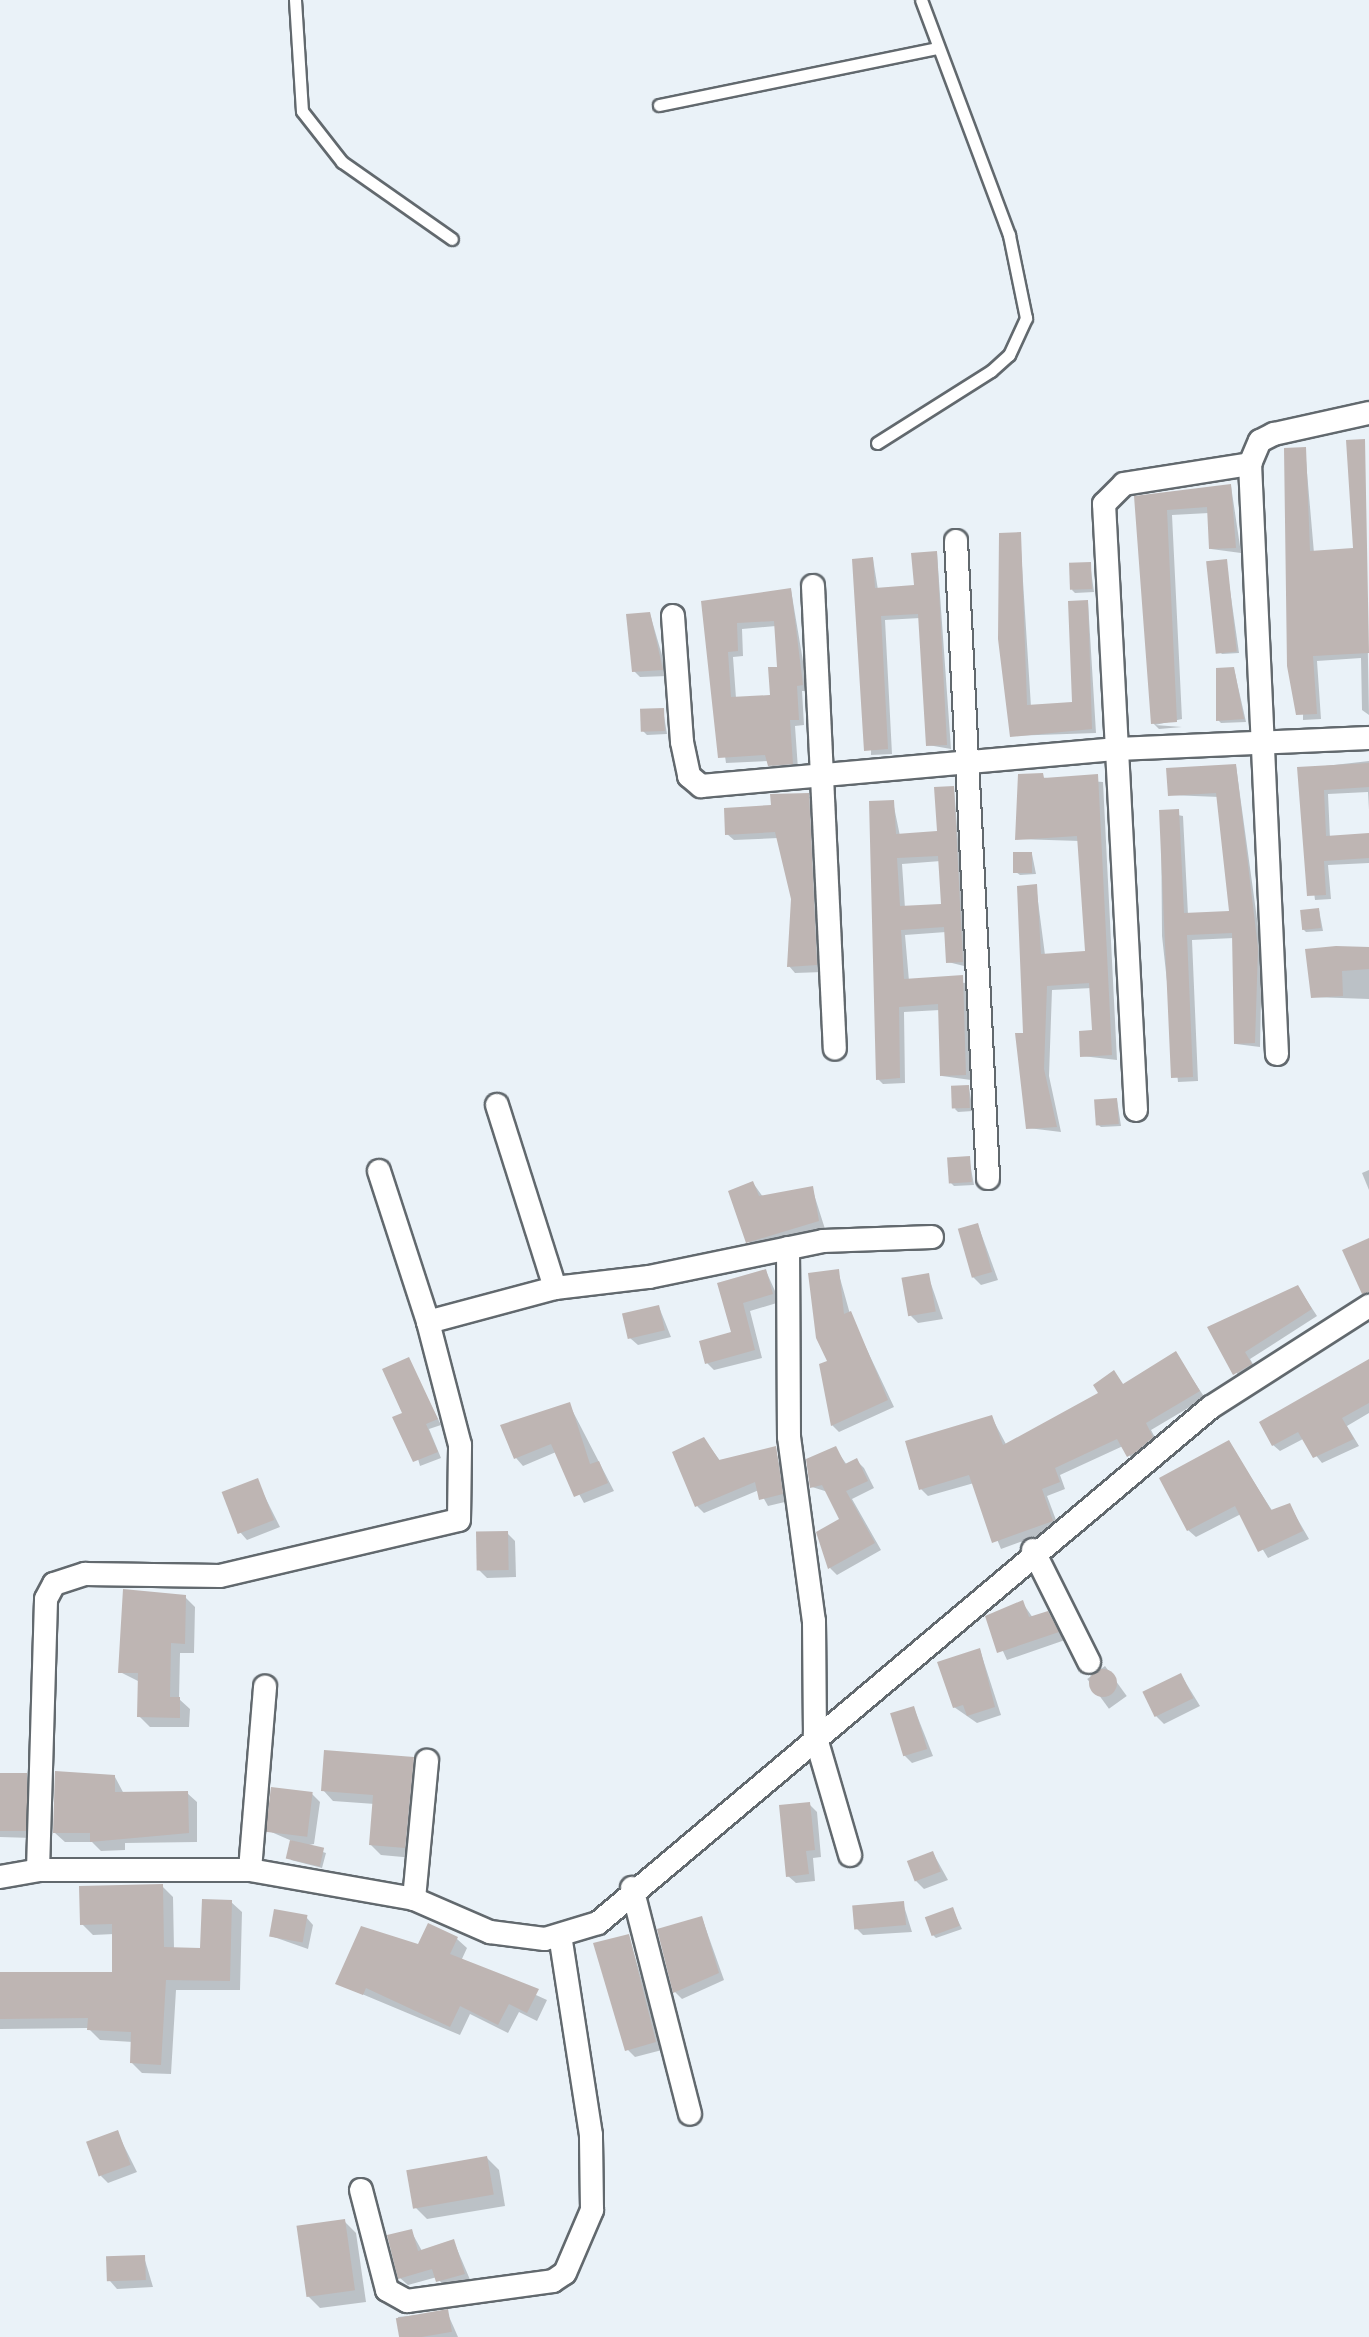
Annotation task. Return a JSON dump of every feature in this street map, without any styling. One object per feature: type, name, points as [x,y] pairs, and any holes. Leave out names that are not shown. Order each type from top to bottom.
[{"type":"street","points":[[1277,1054],[1250,464],[1260,441],[1274,434],[1369,413]]},
{"type":"street","points":[[1136,1110],[1117,749],[1108,495],[1124,484],[1250,464]]},
{"type":"street","points":[[956,541],[988,1178]]},
{"type":"street","points":[[813,586],[835,1048]]},
{"type":"street","points":[[673,616],[682,742],[692,782],[823,778],[1117,749],[1369,738]]},
{"type":"street","points":[[497,1105],[555,1288]]},
{"type":"street","points":[[38,1870],[46,1599],[54,1584],[85,1574],[220,1576],[459,1520],[460,1445],[428,1322],[379,1171]]},
{"type":"street","points":[[428,1322],[555,1288],[788,1248],[932,1237]]},
{"type":"street","points":[[788,1248],[789,1437],[815,1632],[815,1735],[850,1855]]},
{"type":"street","points":[[0,1877],[38,1870],[250,1870],[414,1899],[490,1932],[560,1935],[598,1923],[632,1888],[1033,1550],[1274,1361],[1369,1306]]},
{"type":"street","points":[[1033,1550],[1089,1662]]},
{"type":"street","points":[[250,1870],[265,1687]]},
{"type":"street","points":[[414,1899],[427,1761]]},
{"type":"street","points":[[632,1888],[690,2114]]},
{"type":"street","points":[[361,2190],[387,2290],[407,2301],[553,2281],[565,2273],[592,2210],[591,2135],[560,1935]]},
{"type":"lane","points":[[295,0],[302,111],[342,162],[452,239]]},
{"type":"lane","points":[[877,443],[991,371],[1009,355],[1026,318],[1009,235],[921,0]]},
{"type":"lane","points":[[659,105],[937,48]]},
{"type":"building","points":[[1365,439],[1369,653],[1313,656],[1317,714],[1296,715],[1287,666],[1284,448],[1306,447],[1310,551],[1353,548],[1346,440]]},
{"type":"building","points":[[1231,484],[1236,548],[1209,549],[1207,507],[1167,510],[1177,722],[1151,724],[1134,496]]},
{"type":"building","points":[[1021,532],[1027,705],[1072,702],[1068,601],[1088,600],[1092,729],[1010,737],[998,639],[999,533]]},
{"type":"building","points":[[937,551],[947,745],[926,746],[918,614],[881,616],[888,749],[864,751],[852,559],[873,557],[875,588],[914,585],[911,553]]},
{"type":"building","points":[[1227,559],[1237,651],[1216,654],[1206,561]]},
{"type":"building","points":[[1091,562],[1092,589],[1070,590],[1069,563]]},
{"type":"building","points":[[791,588],[803,685],[797,686],[799,720],[790,720],[793,764],[768,766],[765,755],[718,758],[701,601]],"holes":[[[774,621],[777,667],[768,667],[770,695],[731,697],[728,652],[738,651],[737,623]]]},
{"type":"building","points":[[650,612],[663,670],[632,672],[626,614]]},
{"type":"building","points":[[1234,667],[1244,719],[1216,721],[1216,668]]},
{"type":"building","points":[[664,708],[665,731],[641,732],[640,709]]},
{"type":"building","points":[[1369,763],[1369,787],[1324,790],[1326,836],[1369,833],[1369,858],[1324,861],[1326,895],[1307,896],[1297,767]]},
{"type":"building","points":[[1236,764],[1258,948],[1255,1043],[1234,1044],[1232,933],[1187,935],[1193,1077],[1171,1078],[1159,810],[1179,809],[1184,913],[1229,911],[1216,793],[1168,796],[1166,768]]},
{"type":"building","points":[[1043,773],[1044,778],[1098,774],[1112,1055],[1080,1057],[1079,1031],[1092,1030],[1089,983],[1047,986],[1044,1069],[1057,1127],[1026,1129],[1015,1033],[1023,1033],[1017,886],[1037,884],[1041,954],[1085,951],[1077,836],[1015,840],[1018,774]]},
{"type":"building","points":[[954,786],[963,962],[946,963],[944,927],[901,930],[904,979],[963,975],[966,1075],[940,1076],[938,1004],[899,1007],[900,1078],[876,1080],[869,801],[894,800],[896,834],[937,831],[934,787]],"holes":[[[938,856],[941,904],[900,906],[897,858]]]},
{"type":"building","points":[[809,793],[817,965],[787,967],[791,899],[775,832],[725,835],[724,808],[771,805],[770,794]]},
{"type":"building","points":[[1013,852],[1032,852],[1032,873],[1013,873]]},
{"type":"building","points":[[1319,908],[1321,928],[1302,930],[1300,910]]},
{"type":"building","points":[[1369,947],[1369,969],[1342,971],[1343,996],[1311,998],[1305,949]]},
{"type":"building","points":[[969,1085],[970,1108],[952,1109],[951,1086]]},
{"type":"building","points":[[1117,1098],[1119,1124],[1096,1126],[1094,1100]]},
{"type":"building","points":[[970,1156],[972,1182],[949,1184],[947,1158]]},
{"type":"building","points":[[753,1181],[759,1196],[813,1186],[819,1221],[746,1243],[728,1191]]},
{"type":"building","points":[[978,1223],[992,1272],[972,1278],[958,1229]]},
{"type":"building","points":[[1369,1238],[1369,1292],[1362,1294],[1342,1250]]},
{"type":"building","points":[[766,1269],[773,1294],[743,1303],[755,1350],[705,1364],[699,1341],[731,1332],[717,1283]]},
{"type":"building","points":[[839,1269],[844,1314],[851,1311],[888,1400],[831,1426],[819,1364],[827,1361],[816,1338],[808,1273]]},
{"type":"building","points":[[929,1273],[936,1311],[908,1316],[901,1278]]},
{"type":"building","points":[[1298,1285],[1312,1309],[1245,1352],[1252,1364],[1233,1375],[1207,1327]]},
{"type":"building","points":[[659,1305],[665,1330],[628,1339],[622,1314]]},
{"type":"building","points":[[1176,1351],[1200,1391],[1146,1423],[1153,1437],[1127,1457],[1117,1439],[1055,1468],[1060,1482],[1042,1489],[1053,1521],[992,1543],[969,1475],[919,1490],[905,1441],[992,1415],[1003,1445],[1098,1393],[1093,1385],[1114,1370],[1123,1384]]},
{"type":"building","points":[[409,1357],[438,1419],[426,1424],[438,1452],[413,1462],[392,1417],[402,1413],[382,1369]]},
{"type":"building","points":[[1369,1359],[1369,1403],[1342,1418],[1354,1439],[1313,1458],[1298,1432],[1272,1446],[1259,1422]]},
{"type":"building","points":[[570,1402],[590,1464],[599,1461],[608,1483],[574,1497],[551,1444],[514,1459],[500,1425]]},
{"type":"building","points":[[704,1437],[719,1460],[776,1446],[783,1494],[759,1500],[755,1482],[695,1507],[672,1452]]},
{"type":"building","points":[[1229,1440],[1271,1510],[1290,1503],[1303,1531],[1258,1552],[1235,1506],[1187,1531],[1159,1478]]},
{"type":"building","points":[[836,1446],[845,1464],[857,1458],[868,1481],[846,1491],[875,1543],[828,1569],[816,1532],[839,1519],[822,1485],[810,1488],[806,1459]]},
{"type":"building","points":[[258,1478],[274,1520],[238,1534],[222,1492]]},
{"type":"building","points":[[508,1531],[509,1570],[477,1571],[476,1532]]},
{"type":"building","points":[[123,1589],[186,1595],[185,1644],[171,1643],[170,1697],[180,1697],[180,1718],[137,1717],[138,1673],[118,1673]]},
{"type":"building","points":[[1023,1600],[1029,1617],[1048,1611],[1059,1632],[997,1653],[985,1616]]},
{"type":"building","points":[[980,1648],[995,1707],[967,1716],[963,1705],[953,1708],[937,1662]]},
{"type":"building","points":[[1103,1669],[1113,1673],[1117,1683],[1113,1693],[1103,1697],[1093,1693],[1089,1683],[1093,1673]]},
{"type":"building","points":[[1181,1673],[1193,1698],[1155,1717],[1142,1692]]},
{"type":"building","points":[[914,1706],[927,1749],[903,1756],[890,1713]]},
{"type":"building","points":[[324,1750],[414,1757],[405,1848],[369,1845],[373,1795],[321,1791]]},
{"type":"building","points":[[55,1771],[115,1775],[115,1792],[188,1791],[189,1833],[90,1842],[90,1833],[53,1833]]},
{"type":"building","points":[[0,1773],[27,1773],[27,1831],[0,1831]]},
{"type":"building","points":[[271,1787],[313,1792],[307,1837],[266,1832]]},
{"type":"building","points":[[810,1802],[815,1850],[806,1851],[809,1874],[786,1877],[779,1805]]},
{"type":"building","points":[[290,1840],[324,1848],[320,1866],[286,1859]]},
{"type":"building","points":[[933,1851],[941,1872],[915,1882],[907,1861]]},
{"type":"building","points":[[163,1884],[164,1947],[200,1948],[202,1899],[232,1900],[230,1981],[166,1980],[161,2065],[130,2063],[131,2032],[87,2030],[88,2018],[0,2019],[0,1972],[112,1972],[112,1924],[80,1925],[79,1886]]},
{"type":"building","points":[[904,1901],[906,1925],[854,1929],[852,1906]]},
{"type":"building","points":[[953,1907],[960,1926],[932,1936],[925,1917]]},
{"type":"building","points":[[274,1909],[307,1915],[303,1942],[269,1937]]},
{"type":"building","points":[[702,1916],[719,1973],[673,1993],[657,1929]]},
{"type":"building","points":[[428,1923],[458,1937],[450,1954],[539,1989],[527,2013],[509,2004],[498,2025],[460,2006],[450,2027],[366,1988],[363,1995],[335,1984],[361,1926],[418,1944]]},
{"type":"building","points":[[629,1934],[656,2042],[625,2051],[593,1943]]},
{"type":"building","points":[[118,2130],[131,2165],[99,2176],[86,2142]]},
{"type":"building","points":[[487,2156],[494,2194],[413,2209],[406,2170]]},
{"type":"building","points":[[345,2219],[355,2290],[306,2297],[296,2226]]},
{"type":"building","points":[[412,2229],[418,2251],[454,2239],[465,2274],[436,2282],[432,2269],[398,2279],[387,2235]]},
{"type":"building","points":[[145,2255],[146,2280],[107,2281],[106,2256]]},
{"type":"building","points":[[448,2309],[452,2332],[399,2337],[396,2318]]}]
